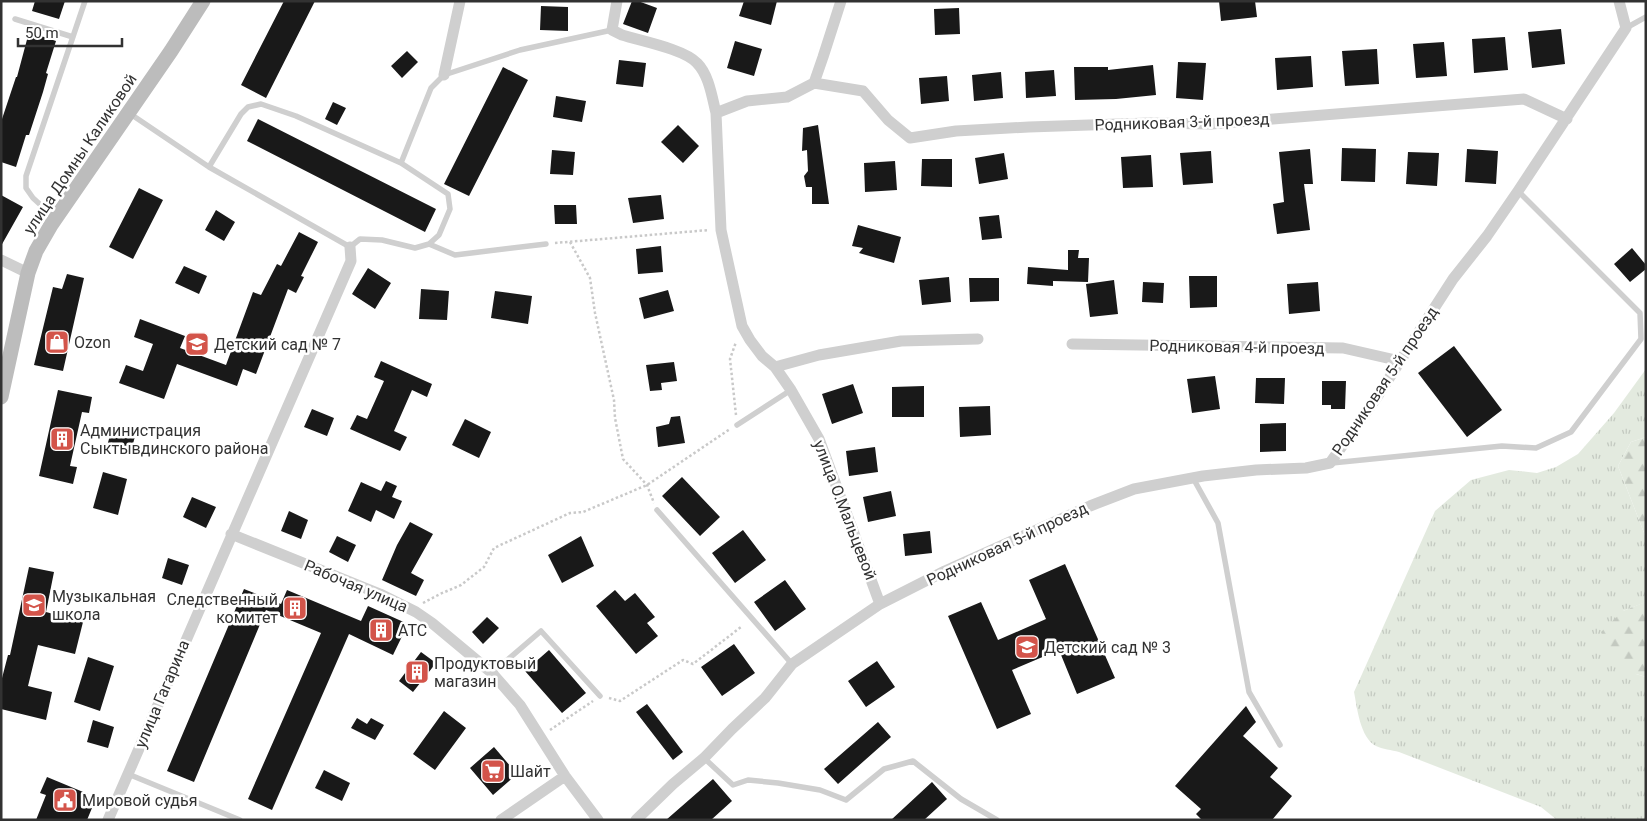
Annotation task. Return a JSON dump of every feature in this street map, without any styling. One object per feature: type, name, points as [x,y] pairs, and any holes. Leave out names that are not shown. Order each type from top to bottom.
[{"type":"main road","name":"улица Домны Каликовой","points":[[1,397],[28,273],[36,251],[56,218],[171,51],[203,1]]},
{"type":"street","points":[[444,75],[460,1]]},
{"type":"street","points":[[612,30],[617,1]]},
{"type":"street","points":[[716,113],[747,101],[786,97],[814,83],[841,1]]},
{"type":"street","points":[[1619,1],[1626,28]]},
{"type":"street","name":"Родниковая 5-й проезд","points":[[880,604],[946,571],[1090,506],[1134,489],[1193,478],[1256,470],[1306,468],[1330,463],[1356,428],[1453,279],[1487,236],[1567,119],[1626,28]]},
{"type":"street","name":"улица О.Мальцевой","points":[[612,30],[622,35],[686,54],[698,64],[706,79],[716,113],[721,230],[742,326],[762,356],[775,367],[791,390],[819,438],[880,604]]},
{"type":"street","name":"Родниковая 3-й проезд","points":[[814,83],[863,91],[888,120],[910,138],[956,131],[1029,126],[1210,124],[1524,99],[1567,119]]},
{"type":"street","name":"улица Гагарина","points":[[108,820],[350,261],[350,247]]},
{"type":"street","points":[[1,260],[28,273]]},
{"type":"street","points":[[775,367],[819,354],[901,341],[978,340]]},
{"type":"street","name":"Родниковая 4-й проезд","points":[[1072,344],[1343,348],[1400,361]]},
{"type":"street","name":"Рабочая улица","points":[[231,534],[380,594],[416,612],[492,672],[520,705],[565,776],[598,820]]},
{"type":"street","points":[[636,820],[704,758],[732,728],[765,698],[792,664],[880,604]]},
{"type":"street","points":[[501,820],[565,776]]},
{"type":"lane","points":[[56,218],[33,198],[26,188],[26,176],[85,1]]},
{"type":"lane","points":[[1626,28],[1646,17]]},
{"type":"lane","points":[[15,19],[73,37]]},
{"type":"lane","points":[[401,163],[431,88],[444,75],[520,50],[612,30]]},
{"type":"lane","points":[[129,113],[209,167],[350,247],[360,239],[382,240],[415,248],[429,244],[439,235],[450,209],[448,194],[401,163],[296,116],[260,104],[248,107],[241,114],[209,167]]},
{"type":"lane","points":[[1330,463],[1502,446],[1536,448],[1571,432],[1641,339],[1640,313],[1518,191]]},
{"type":"lane","points":[[429,244],[454,255],[546,244]]},
{"type":"lane","points":[[737,425],[791,390]]},
{"type":"lane","points":[[1193,478],[1218,524],[1249,692],[1280,745]]},
{"type":"lane","points":[[657,510],[792,664]]},
{"type":"lane","points":[[492,672],[541,631],[600,696]]},
{"type":"lane","points":[[704,758],[733,785],[748,780],[778,783],[820,790],[846,800],[884,769],[913,761],[961,799],[997,820]]},
{"type":"lane","points":[[128,773],[240,820]]},
{"type":"path","points":[[546,244],[721,230]]},
{"type":"path","points":[[570,242],[590,278],[595,313],[614,400],[623,459],[647,485],[657,510]]},
{"type":"path","points":[[416,612],[425,601],[461,585],[484,567],[494,548],[570,513],[583,512],[647,485],[737,425],[730,358],[742,326]]},
{"type":"path","points":[[541,736],[600,696],[620,701],[683,660],[693,664],[741,627]]},
{"type":"green space","points":[[1646,369],[1646,437],[1631,442],[1618,466],[1646,538],[1646,602],[1623,611],[1636,674],[1646,677],[1646,820],[1557,820],[1541,807],[1399,752],[1376,746],[1366,736],[1363,729],[1354,692],[1435,511],[1471,480],[1509,470],[1537,473],[1556,467],[1578,454],[1614,413]]},
{"type":"green space","points":[[1646,437],[1646,538],[1618,466],[1631,442]]},
{"type":"green space","points":[[1646,593],[1646,677],[1636,674],[1609,654],[1601,632],[1623,611],[1645,602]]},
{"type":"building","points":[[35,1],[65,1],[59,19],[32,11]]},
{"type":"building","points":[[284,1],[315,1],[266,98],[241,85]]},
{"type":"building","points":[[632,1],[638,1],[657,8],[648,33],[623,24]]},
{"type":"building","points":[[744,1],[777,1],[771,25],[739,16]]},
{"type":"building","points":[[1219,1],[1255,1],[1257,17],[1221,21]]},
{"type":"building","points":[[541,6],[568,7],[568,31],[540,30]]},
{"type":"building","points":[[959,8],[960,34],[935,35],[934,9]]},
{"type":"building","points":[[1561,29],[1565,64],[1532,68],[1528,32]]},
{"type":"building","points":[[29,32],[56,41],[46,73],[48,74],[43,92],[16,167],[1,162],[1,122],[17,77]]},
{"type":"building","points":[[1505,37],[1508,70],[1474,73],[1472,39]]},
{"type":"building","points":[[735,41],[762,49],[754,76],[727,68]]},
{"type":"building","points":[[1444,42],[1447,76],[1416,78],[1413,44]]},
{"type":"building","points":[[1377,49],[1379,84],[1345,86],[1342,51]]},
{"type":"building","points":[[407,51],[418,62],[402,78],[391,66]]},
{"type":"building","points":[[1311,56],[1313,87],[1277,90],[1275,58]]},
{"type":"building","points":[[619,60],[646,63],[643,87],[616,84]]},
{"type":"building","points":[[1178,62],[1206,63],[1203,100],[1176,98]]},
{"type":"building","points":[[1153,65],[1156,95],[1116,99],[1075,100],[1074,67],[1108,67],[1108,70]]},
{"type":"building","points":[[503,67],[528,80],[469,196],[444,184]]},
{"type":"building","points":[[1054,70],[1056,96],[1026,98],[1025,72]]},
{"type":"building","points":[[1001,72],[1003,98],[974,101],[972,75]]},
{"type":"building","points":[[947,76],[949,101],[921,104],[919,78]]},
{"type":"building","points":[[556,96],[586,101],[582,122],[553,117]]},
{"type":"building","points":[[333,102],[346,108],[337,125],[325,119]]},
{"type":"building","points":[[258,119],[436,209],[425,232],[247,141]]},
{"type":"building","points":[[678,125],[699,146],[683,163],[661,142]]},
{"type":"building","points":[[818,125],[829,204],[812,204],[812,187],[806,187],[804,176],[808,171],[807,150],[802,151],[803,128]]},
{"type":"building","points":[[1342,148],[1376,149],[1375,182],[1341,181]]},
{"type":"building","points":[[1310,149],[1313,184],[1304,184],[1310,230],[1277,234],[1273,204],[1284,202],[1279,152]]},
{"type":"building","points":[[1467,149],[1498,151],[1496,184],[1465,182]]},
{"type":"building","points":[[552,150],[575,152],[573,175],[550,174]]},
{"type":"building","points":[[1211,151],[1213,183],[1183,185],[1180,153]]},
{"type":"building","points":[[1408,152],[1439,153],[1437,186],[1406,184]]},
{"type":"building","points":[[1004,153],[1008,179],[979,184],[975,158]]},
{"type":"building","points":[[1151,155],[1153,187],[1123,188],[1121,157]]},
{"type":"building","points":[[922,159],[952,159],[952,187],[921,186]]},
{"type":"building","points":[[895,161],[897,190],[865,192],[864,163]]},
{"type":"building","points":[[139,188],[163,200],[133,259],[109,247]]},
{"type":"building","points":[[1,195],[23,207],[1,246]]},
{"type":"building","points":[[661,195],[664,219],[633,223],[628,198]]},
{"type":"building","points":[[554,205],[576,205],[577,224],[555,224]]},
{"type":"building","points":[[216,210],[235,222],[224,241],[205,230]]},
{"type":"building","points":[[999,215],[1002,238],[982,240],[979,217]]},
{"type":"building","points":[[858,225],[901,237],[894,263],[859,253],[863,248],[852,246]]},
{"type":"building","points":[[299,232],[318,242],[301,276],[304,277],[296,293],[288,289],[256,374],[243,369],[237,386],[177,364],[164,399],[119,383],[126,365],[143,371],[153,344],[134,337],[140,319],[185,336],[180,348],[226,365],[253,292],[261,295],[277,264],[281,266]]},
{"type":"building","points":[[661,246],[663,272],[638,274],[636,249]]},
{"type":"building","points":[[1632,248],[1646,265],[1646,269],[1630,282],[1614,264]]},
{"type":"building","points":[[1068,250],[1079,250],[1078,258],[1089,258],[1088,282],[1053,281],[1053,286],[1027,284],[1028,267],[1068,270]]},
{"type":"building","points":[[184,266],[207,276],[199,294],[175,283]]},
{"type":"building","points":[[368,268],[391,283],[375,309],[352,294]]},
{"type":"building","points":[[67,274],[84,278],[63,371],[34,365],[53,287],[62,289]]},
{"type":"building","points":[[1189,276],[1217,276],[1217,307],[1190,308]]},
{"type":"building","points":[[949,277],[951,302],[922,305],[919,280]]},
{"type":"building","points":[[969,278],[999,278],[999,301],[970,302]]},
{"type":"building","points":[[1114,280],[1118,314],[1090,317],[1086,284]]},
{"type":"building","points":[[1143,282],[1164,283],[1163,303],[1142,302]]},
{"type":"building","points":[[1318,282],[1320,311],[1289,314],[1287,284]]},
{"type":"building","points":[[421,289],[449,291],[447,320],[419,319]]},
{"type":"building","points":[[668,290],[674,311],[644,319],[639,298]]},
{"type":"building","points":[[495,291],[532,296],[528,324],[491,318]]},
{"type":"building","points":[[1454,346],[1502,410],[1467,437],[1418,373]]},
{"type":"building","points":[[381,361],[432,384],[427,397],[412,390],[394,431],[407,437],[400,451],[350,429],[357,415],[367,419],[384,381],[374,377]]},
{"type":"building","points":[[674,362],[677,381],[661,383],[662,390],[650,391],[646,365]]},
{"type":"building","points":[[1215,376],[1220,409],[1192,413],[1187,379]]},
{"type":"building","points":[[1256,378],[1285,378],[1284,404],[1255,403]]},
{"type":"building","points":[[1322,381],[1346,381],[1345,409],[1331,409],[1331,405],[1322,405]]},
{"type":"building","points":[[853,384],[863,413],[832,424],[822,394]]},
{"type":"building","points":[[924,386],[924,417],[892,417],[892,387]]},
{"type":"building","name":"Администрация Сыктывдинского района","points":[[58,390],[92,397],[89,413],[82,412],[70,466],[77,467],[73,484],[39,476]]},
{"type":"building","points":[[990,406],[991,435],[960,437],[959,407]]},
{"type":"building","points":[[312,409],[334,418],[327,436],[304,427]]},
{"type":"building","points":[[680,416],[685,443],[658,447],[656,427],[669,424],[671,417]]},
{"type":"building","points":[[465,419],[491,432],[479,458],[452,445]]},
{"type":"building","points":[[1286,423],[1286,451],[1260,452],[1260,424]]},
{"type":"building","points":[[113,425],[136,432],[131,452],[107,446]]},
{"type":"building","points":[[875,447],[878,472],[849,476],[846,451]]},
{"type":"building","points":[[103,472],[127,479],[118,515],[93,508]]},
{"type":"building","points":[[682,477],[720,517],[700,536],[662,496]]},
{"type":"building","points":[[386,481],[397,486],[392,497],[402,501],[394,519],[376,510],[371,522],[348,511],[361,482],[381,491]]},
{"type":"building","points":[[891,491],[896,516],[868,522],[863,497]]},
{"type":"building","points":[[192,497],[216,507],[206,528],[183,517]]},
{"type":"building","points":[[289,511],[308,520],[301,539],[281,531]]},
{"type":"building","points":[[410,522],[433,534],[411,573],[424,580],[416,596],[382,580],[397,545]]},
{"type":"building","points":[[743,530],[766,560],[735,583],[712,553]]},
{"type":"building","points":[[930,531],[932,553],[905,556],[903,534]]},
{"type":"building","points":[[337,536],[356,545],[348,562],[329,552]]},
{"type":"building","points":[[581,536],[594,566],[562,583],[548,555]]},
{"type":"building","points":[[168,558],[189,565],[182,585],[162,578]]},
{"type":"building","points":[[1065,564],[1115,678],[1077,694],[1059,650],[1012,670],[1031,714],[997,729],[948,616],[981,602],[998,640],[1046,619],[1029,580]]},
{"type":"building","points":[[29,567],[54,572],[46,612],[83,622],[75,654],[38,645],[28,686],[52,692],[46,720],[1,709],[1,682],[8,655],[10,655]]},
{"type":"building","points":[[785,580],[806,609],[775,631],[754,602]]},
{"type":"building","points":[[244,589],[281,604],[287,590],[361,621],[368,606],[408,624],[393,655],[349,634],[272,810],[248,799],[321,633],[266,610],[194,782],[167,771]]},
{"type":"building","points":[[615,590],[625,601],[635,593],[655,617],[647,623],[658,636],[636,654],[596,606]]},
{"type":"building","points":[[487,617],[499,628],[483,644],[472,632]]},
{"type":"building","points":[[734,644],[755,673],[722,696],[701,667]]},
{"type":"building","points":[[549,650],[586,693],[562,713],[525,671]]},
{"type":"building","name":"Продуктовый магазин","points":[[421,652],[436,663],[413,692],[399,681]]},
{"type":"building","points":[[88,657],[114,666],[100,711],[74,702]]},
{"type":"building","points":[[877,661],[895,687],[866,707],[848,681]]},
{"type":"building","points":[[647,704],[683,752],[673,760],[636,712]]},
{"type":"building","points":[[1246,706],[1256,722],[1243,736],[1278,768],[1270,777],[1292,796],[1272,820],[1202,820],[1196,814],[1201,809],[1175,786]]},
{"type":"building","points":[[444,711],[466,728],[435,770],[413,754]]},
{"type":"building","points":[[357,718],[367,724],[371,718],[384,725],[375,740],[351,728]]},
{"type":"building","points":[[93,720],[114,727],[108,748],[87,742]]},
{"type":"building","points":[[878,722],[891,737],[838,784],[824,769]]},
{"type":"building","name":"Шайт","points":[[494,747],[517,774],[493,795],[470,768]]},
{"type":"building","points":[[324,770],[350,783],[342,801],[315,788]]},
{"type":"building","name":"Мировой судья","points":[[47,777],[88,794],[83,804],[92,808],[87,820],[36,820],[46,795],[40,793]]},
{"type":"building","points":[[713,779],[732,801],[711,820],[666,820]]},
{"type":"building","points":[[932,782],[947,799],[924,820],[891,820]]},
{"type":"place","name":"Ozon","points":[[57,342]]},
{"type":"place","name":"Детский сад № 7","points":[[197,344]]},
{"type":"place","name":"Администрация Сыктывдинского района","points":[[62,439]]},
{"type":"place","name":"Музыкальная школа","points":[[34,605]]},
{"type":"place","name":"Следственный комитет","points":[[295,608]]},
{"type":"place","name":"АТС","points":[[381,630]]},
{"type":"place","name":"Детский сад № 3","points":[[1027,647]]},
{"type":"place","name":"Продуктовый магазин","points":[[417,672]]},
{"type":"place","name":"Шайт","points":[[493,771]]},
{"type":"place","name":"Мировой судья","points":[[65,800]]}]
